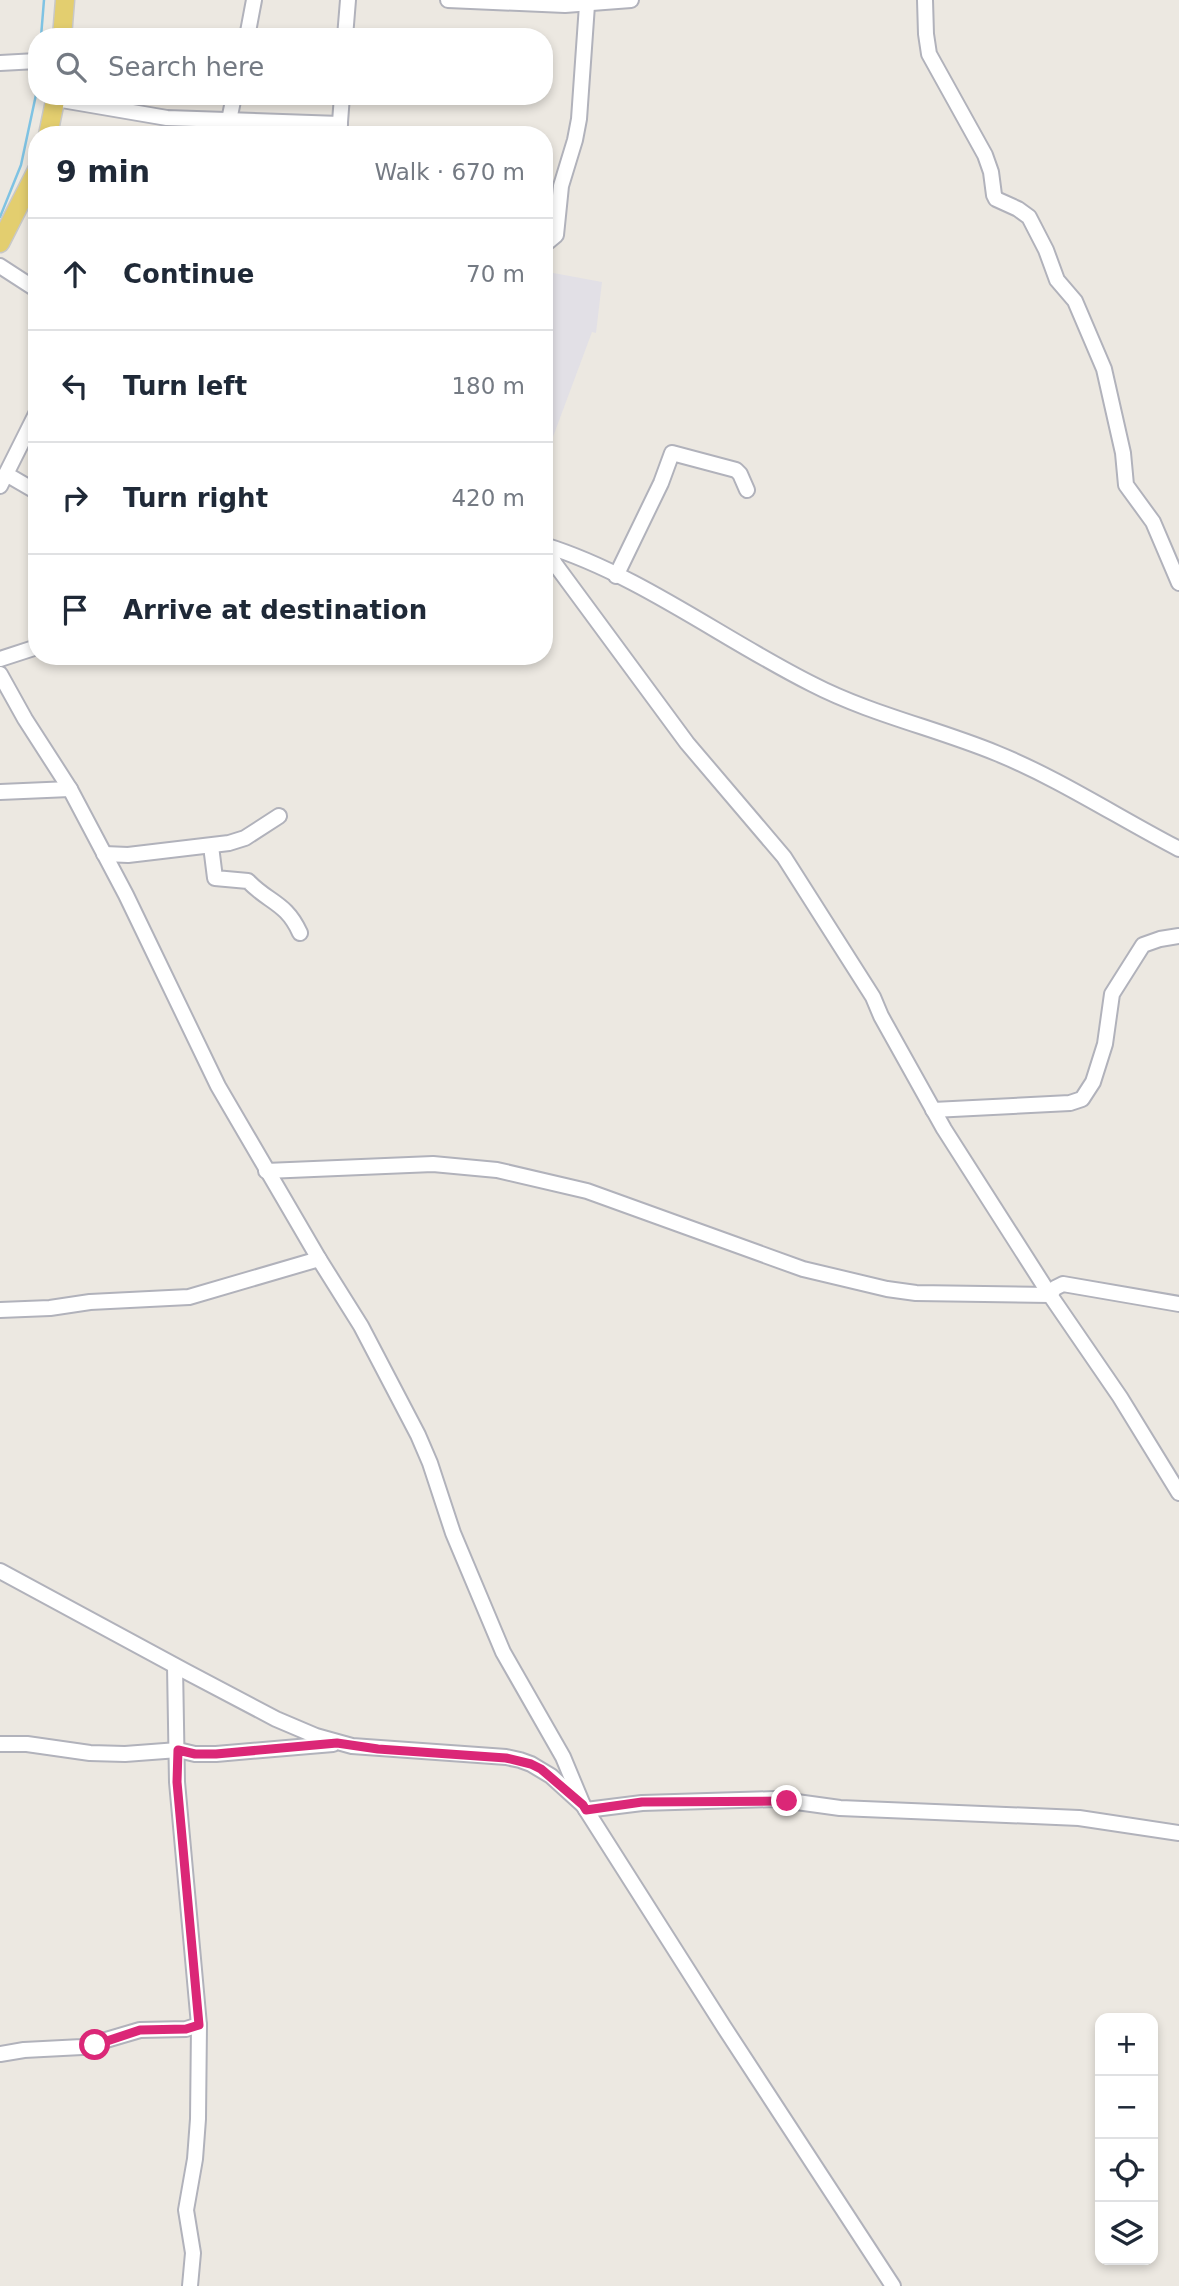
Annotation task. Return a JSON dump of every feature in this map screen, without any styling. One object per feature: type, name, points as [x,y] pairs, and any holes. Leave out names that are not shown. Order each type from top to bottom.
[{"type":"main road","points":[[63,28],[65,0]]},
{"type":"main road","points":[[50,126],[54,105]]},
{"type":"main road","points":[[0,243],[28,189]]},
{"type":"street","points":[[249,28],[254,0]]},
{"type":"street","points":[[346,28],[348,0]]},
{"type":"street","points":[[448,0],[499,4],[587,5],[631,0]]},
{"type":"street","points":[[925,0],[929,54],[985,155],[996,199],[1029,217],[1046,250],[1057,280],[1075,301],[1104,369],[1123,453],[1126,485],[1153,522],[1179,583]]},
{"type":"street","points":[[553,238],[556,235],[562,186],[579,119],[587,5]]},
{"type":"street","points":[[0,62],[28,61]]},
{"type":"street","points":[[95,105],[167,118],[229,119],[307,126]]},
{"type":"street","points":[[228,126],[232,105]]},
{"type":"street","points":[[340,126],[341,105]]},
{"type":"street","points":[[0,266],[28,284]]},
{"type":"street","points":[[28,430],[3,480],[28,489]]},
{"type":"street","points":[[617,576],[661,484],[672,453],[736,470],[747,490]]},
{"type":"street","points":[[553,548],[575,554],[834,695],[1017,762],[1179,849]]},
{"type":"street","points":[[553,560],[687,743],[784,857],[873,997],[933,1110],[1050,1294],[1120,1397],[1179,1493]]},
{"type":"street","points":[[0,659],[28,650]]},
{"type":"street","points":[[0,674],[69,789],[126,895],[201,1054],[266,1171],[361,1326],[418,1435],[453,1533],[503,1652],[563,1757],[584,1807],[893,2286]]},
{"type":"street","points":[[0,792],[69,789]]},
{"type":"street","points":[[104,854],[128,855],[211,846],[245,838],[279,816]]},
{"type":"street","points":[[211,846],[215,877],[248,881],[285,909],[293,917],[300,933]]},
{"type":"street","points":[[933,1110],[1070,1103],[1082,1099],[1093,1082],[1105,1044],[1108,1010],[1114,989],[1128,972],[1143,945],[1179,936]]},
{"type":"street","points":[[266,1171],[433,1164],[505,1171],[587,1191],[803,1269],[887,1289],[916,1293],[1050,1294]]},
{"type":"street","points":[[0,1310],[189,1297],[319,1259]]},
{"type":"street","points":[[1050,1294],[1063,1284],[1179,1304]]},
{"type":"street","points":[[0,1571],[276,1719],[337,1743]]},
{"type":"street","points":[[175,1666],[177,1782],[199,2025],[198,2129],[186,2210],[193,2253],[190,2286]]},
{"type":"street","points":[[0,1744],[27,1744],[90,1753],[125,1754],[178,1750],[195,1754],[216,1754],[337,1743],[520,1760],[551,1776],[584,1807],[642,1802],[775,1799],[840,1808],[1079,1818],[1179,1833]]},
{"type":"street","points":[[0,2054],[38,2048],[82,2047],[140,2030],[186,2029],[199,2025]]},
{"type":"shaded area","points":[[553,273],[602,282],[596,333],[592,332],[553,437]]},
{"type":"waterway","points":[[42,28],[44,0]]},
{"type":"waterway","points":[[29,126],[34,105]]},
{"type":"waterway","points":[[0,217],[21,165],[28,132]]},
{"type":"route","points":[[95,2045],[140,2030],[186,2029],[199,2025],[177,1782],[178,1750],[195,1754],[216,1754],[337,1743],[378,1749],[506,1758],[541,1769],[586,1810],[642,1802],[787,1801]]}]
